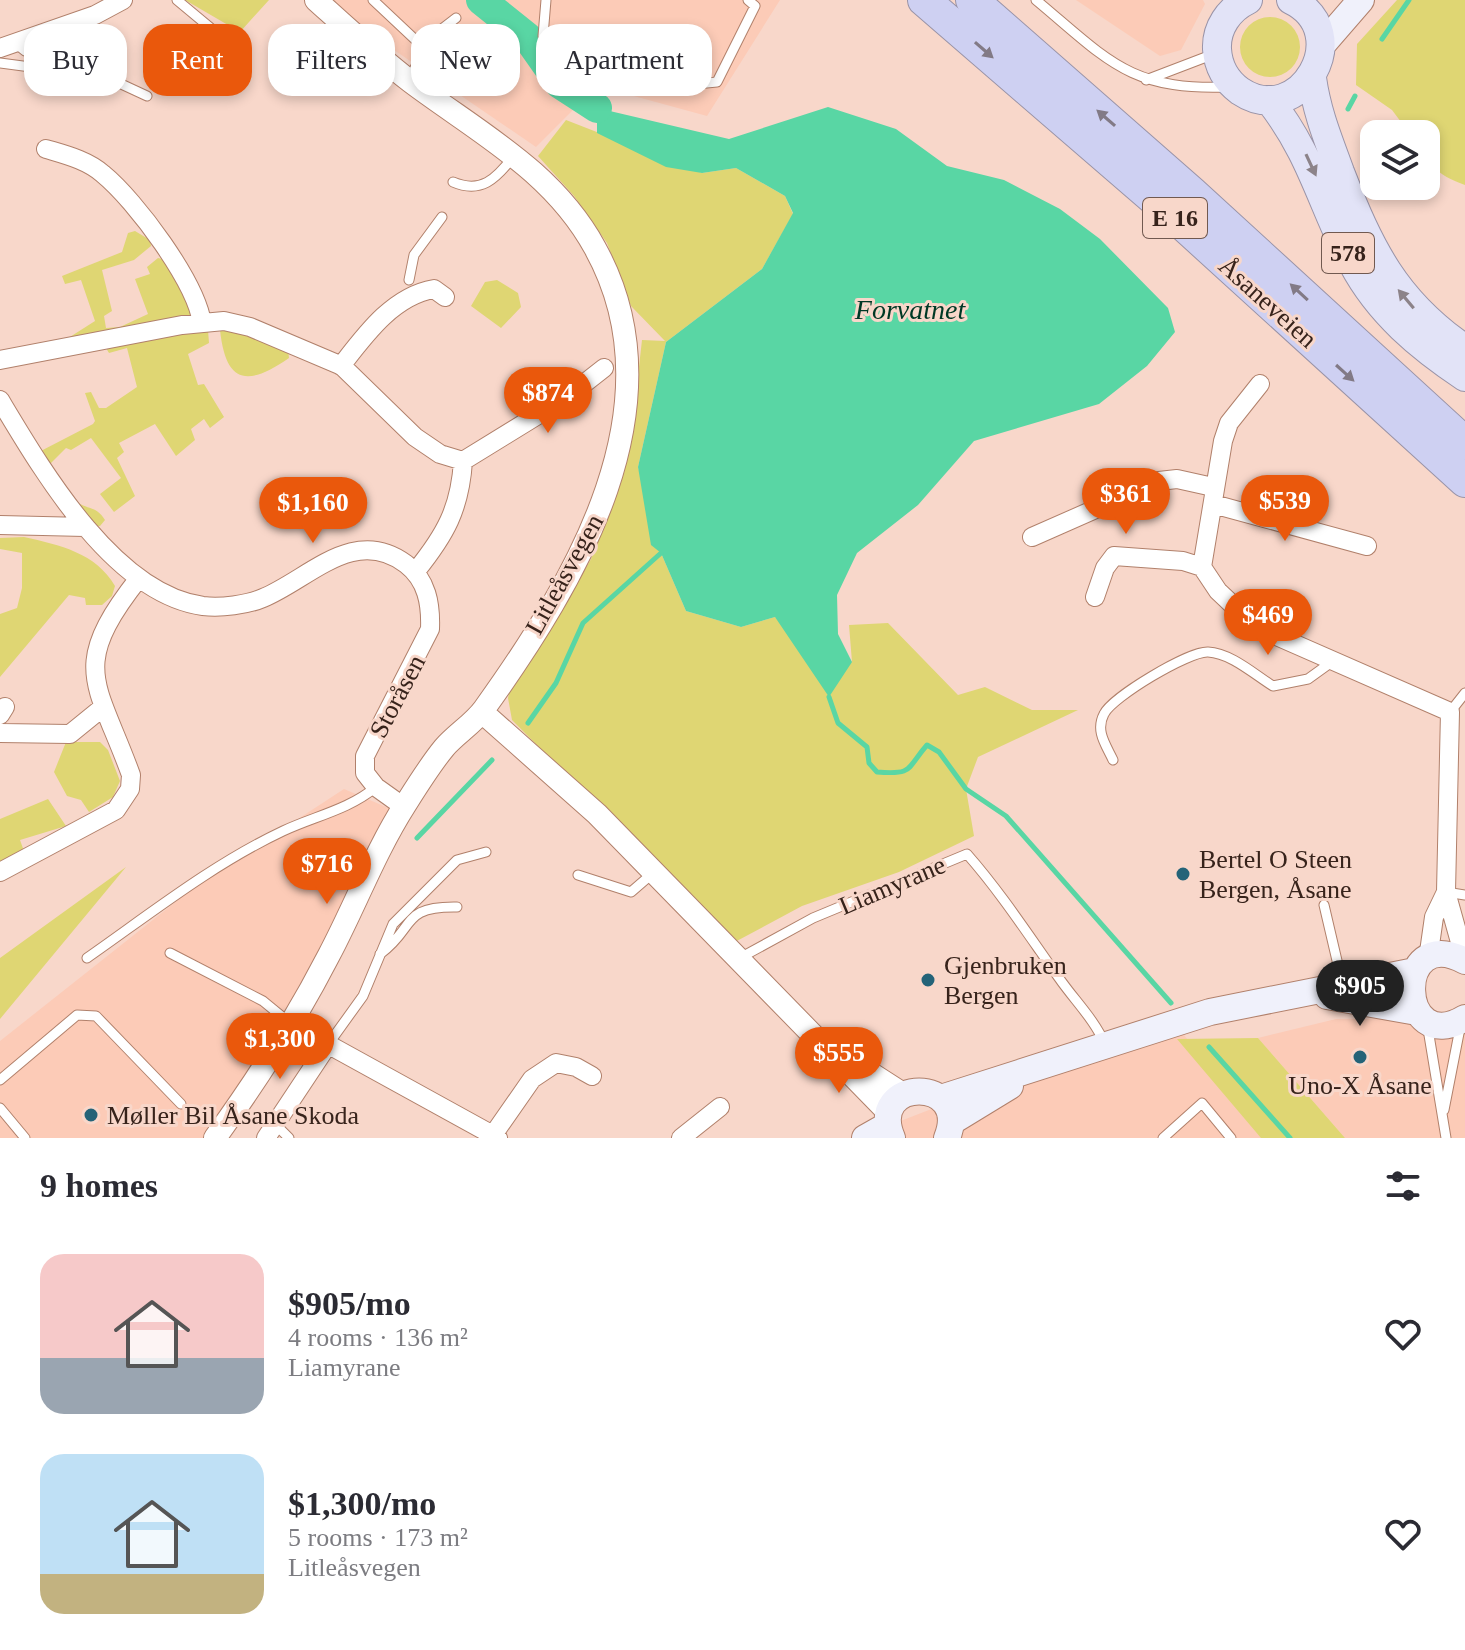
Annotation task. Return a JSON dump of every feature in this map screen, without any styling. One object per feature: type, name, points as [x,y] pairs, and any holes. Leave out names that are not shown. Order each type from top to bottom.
[{"type":"highway","name":"Åsaneveien","points":[[924,0],[1175,217],[1465,481]]},
{"type":"highway","name":"Åsaneveien","points":[[972,0],[1192,193],[1465,443]]},
{"type":"main road","points":[[1322,45],[1361,0]]},
{"type":"main road","points":[[1298,1],[1314,20],[1322,45]]},
{"type":"main road","points":[[1233,6],[1220,28],[1217,52],[1226,77],[1235,87],[1245,94],[1269,100],[1293,94],[1312,78]]},
{"type":"main road","name":"578","points":[[1322,45],[1312,78],[1325,138],[1376,258],[1422,316],[1465,349]]},
{"type":"main road","name":"578","points":[[1269,100],[1301,144],[1343,244],[1369,291],[1409,337],[1465,377]]},
{"type":"main road","points":[[887,1122],[923,1090],[947,1127],[1037,1069],[1105,1044],[1253,1002],[1343,992],[1447,955],[1465,961]]},
{"type":"main road","points":[[1422,965],[1410,991],[1422,1016]]},
{"type":"main road","points":[[1343,992],[1444,1024],[1463,1019]]},
{"type":"street","points":[[7,46],[95,15],[123,0]]},
{"type":"street","name":"Litleåsvegen","points":[[215,1138],[291,1024],[404,807],[444,747],[482,712],[568,577],[590,536],[622,438],[627,392],[627,349],[620,315],[601,259],[574,214],[548,183],[515,155],[409,80],[316,0]]},
{"type":"street","points":[[46,149],[85,162],[121,191],[182,272],[196,300],[202,323]]},
{"type":"street","points":[[341,366],[396,305],[434,289],[445,297]]},
{"type":"street","points":[[0,360],[224,321],[250,327],[341,366],[415,437],[440,454],[463,461],[567,397],[604,368]]},
{"type":"street","points":[[1202,567],[1213,495],[1229,423],[1260,384]]},
{"type":"street","points":[[0,400],[57,490],[85,527],[139,578],[202,606],[262,599],[335,557],[359,550],[378,551],[416,571],[443,537],[455,509],[463,461]]},
{"type":"street","points":[[1032,537],[1159,481],[1177,479],[1213,495],[1367,546]]},
{"type":"street","points":[[0,525],[85,527]]},
{"type":"street","points":[[1095,597],[1105,568],[1114,556],[1183,561],[1202,567],[1218,591],[1256,627],[1450,712],[1446,892],[1465,961]]},
{"type":"street","name":"Storåsen","points":[[376,787],[365,773],[365,756],[430,629],[431,605],[416,571]]},
{"type":"street","points":[[0,872],[116,810],[125,798],[131,775],[102,708],[94,676],[99,643],[110,615],[139,578]]},
{"type":"street","points":[[0,733],[70,734],[102,708]]},
{"type":"street","points":[[482,712],[597,814],[821,1044],[873,1072],[887,1122]]},
{"type":"street","points":[[376,787],[404,807]]},
{"type":"street","points":[[1422,965],[1434,917],[1446,892]]},
{"type":"street","points":[[291,1024],[496,1137],[532,1079],[556,1063],[576,1067],[592,1076]]},
{"type":"street","points":[[277,1134],[327,1046]]},
{"type":"street","points":[[681,1138],[720,1107]]},
{"type":"lane","points":[[177,0],[206,24]]},
{"type":"lane","points":[[373,0],[411,36]]},
{"type":"lane","points":[[546,0],[543,36],[558,55],[593,72],[645,89],[717,82],[755,6],[748,0]]},
{"type":"lane","points":[[1036,0],[1115,65],[1146,80],[1195,89],[1235,87]]},
{"type":"lane","points":[[449,24],[456,18]]},
{"type":"lane","points":[[1146,80],[1217,52]]},
{"type":"lane","points":[[0,63],[106,77],[143,94]]},
{"type":"lane","points":[[409,80],[411,75]]},
{"type":"lane","points":[[453,182],[466,187],[482,187],[497,177],[515,155]]},
{"type":"lane","points":[[409,280],[414,255],[442,217]]},
{"type":"lane","points":[[1113,760],[1100,732],[1103,715],[1115,700],[1176,664],[1205,651],[1222,655],[1273,686],[1308,679],[1335,659]]},
{"type":"lane","points":[[1450,712],[1465,693]]},
{"type":"lane","points":[[87,958],[200,878],[283,831],[359,801],[376,787]]},
{"type":"lane","points":[[327,1046],[363,996],[393,924],[457,860],[486,852]]},
{"type":"lane","name":"Liamyrane","points":[[736,960],[813,918],[967,854],[1007,900],[1057,976],[1098,1027],[1105,1044]]},
{"type":"lane","points":[[578,875],[631,892],[653,873]]},
{"type":"lane","points":[[1446,892],[1465,895]]},
{"type":"lane","points":[[1324,905],[1343,992]]},
{"type":"lane","points":[[380,954],[393,944],[402,928],[420,910],[457,907]]},
{"type":"lane","points":[[170,953],[263,1001],[291,1024]]},
{"type":"lane","points":[[0,1080],[77,1015],[96,1016],[181,1104]]},
{"type":"lane","points":[[1422,1016],[1446,1138]]},
{"type":"lane","points":[[1443,1118],[1448,1072],[1463,1019]]},
{"type":"lane","points":[[1163,1138],[1202,1103],[1231,1138]]},
{"type":"lane","points":[[0,1108],[25,1138]]},
{"type":"lane","points":[[1175,1127],[1183,1138]]},
{"type":"shaded area","points":[[185,0],[269,0],[247,24],[226,24]]},
{"type":"shaded area","points":[[321,0],[780,0],[707,116],[634,96],[712,96],[712,24],[536,24],[536,96],[587,96],[536,147],[461,96],[520,96],[520,24],[411,24],[411,62],[395,51],[395,24],[356,24]]},
{"type":"shaded area","points":[[1076,0],[1203,0],[1205,4],[1181,50],[1160,56]]},
{"type":"shaded area","points":[[1397,0],[1465,0],[1465,185],[1440,172],[1440,120],[1400,120],[1392,110],[1356,85],[1357,44]]},
{"type":"shaded area","points":[[1270,17],[1282,19],[1291,26],[1298,35],[1298,59],[1291,68],[1282,75],[1270,77],[1258,75],[1249,68],[1242,59],[1240,47],[1242,35],[1249,26],[1258,19]]},
{"type":"shaded area","points":[[566,120],[702,173],[736,168],[785,196],[793,214],[762,269],[666,342],[638,467],[661,553],[686,611],[741,627],[775,617],[852,662],[849,625],[888,623],[958,695],[985,687],[1032,710],[1078,710],[978,757],[966,789],[974,836],[899,872],[802,906],[733,943],[512,720],[508,698],[512,679],[568,599],[591,559],[609,512],[630,447],[642,340],[665,341],[631,306],[607,243],[574,196],[538,156]]},
{"type":"shaded area","points":[[135,231],[150,240],[151,246],[134,260],[102,270],[112,311],[104,316],[106,328],[120,327],[148,314],[135,279],[150,274],[147,267],[158,258],[170,261],[192,316],[62,342],[95,321],[81,280],[65,284],[62,276],[122,252],[128,233]]},
{"type":"shaded area","points":[[497,280],[518,293],[521,307],[501,328],[471,306],[485,282]]},
{"type":"shaded area","points":[[240,328],[288,350],[289,358],[261,373],[241,375],[227,361],[220,330]]},
{"type":"shaded area","points":[[208,330],[209,343],[188,354],[198,385],[204,384],[224,417],[210,428],[204,419],[191,429],[195,440],[176,456],[155,424],[119,443],[124,452],[117,458],[135,496],[114,512],[100,494],[121,478],[91,438],[71,450],[66,448],[47,467],[61,487],[35,454],[93,424],[95,421],[85,393],[91,392],[99,408],[106,408],[137,387],[127,348],[109,353],[106,348]]},
{"type":"shaded area","points":[[66,493],[105,520],[100,526],[92,526]]},
{"type":"shaded area","points":[[24,537],[76,552],[98,566],[115,586],[112,596],[102,605],[86,605],[85,598],[69,595],[0,677],[0,614],[17,608],[22,588],[22,553],[0,549],[0,538]]},
{"type":"shaded area","points":[[66,742],[100,742],[108,750],[120,781],[113,797],[89,812],[81,800],[67,796],[54,772]]},
{"type":"shaded area","points":[[344,789],[400,813],[224,1138],[0,1138],[0,1041],[197,885]]},
{"type":"shaded area","points":[[48,799],[66,826],[20,840],[25,854],[0,868],[0,819]]},
{"type":"shaded area","points":[[126,867],[0,1019],[0,958]]},
{"type":"shaded area","points":[[1426,1018],[1465,1024],[1465,1138],[1345,1138],[1258,1038],[1336,1019]]},
{"type":"shaded area","points":[[1177,1026],[1264,1138],[868,1138],[880,1129],[988,1087]]},
{"type":"shaded area","points":[[1258,1038],[1345,1138],[1261,1138],[1177,1039]]},
{"type":"water","name":"Forvatnet","points":[[828,107],[896,129],[947,166],[1004,180],[1060,209],[1100,239],[1168,308],[1175,332],[1147,366],[1099,404],[974,441],[918,505],[857,553],[837,595],[838,634],[852,662],[829,697],[775,617],[741,627],[686,611],[661,553],[651,545],[638,467],[666,342],[762,269],[793,213],[785,196],[736,168],[702,173],[666,167],[597,133],[597,108],[729,139]]},
{"type":"waterway","points":[[481,0],[527,37],[560,84],[597,108]]},
{"type":"waterway","points":[[1382,39],[1409,0]]},
{"type":"waterway","points":[[1348,109],[1355,96]]},
{"type":"waterway","points":[[528,723],[556,683],[583,623],[661,553]]},
{"type":"waterway","points":[[829,697],[838,723],[867,747],[869,763],[877,772],[908,769],[927,745],[939,752],[966,789],[1006,816],[1171,1003]]},
{"type":"waterway","points":[[417,838],[492,760]]},
{"type":"waterway","points":[[1209,1047],[1290,1138]]},
{"type":"place","name":"Bertel O Steen Bergen, Åsane","points":[[1183,874]]},
{"type":"place","name":"Gjenbruken Bergen","points":[[928,980]]},
{"type":"place","name":"Uno-X Åsane","points":[[1360,1057]]},
{"type":"place","name":"Møller Bil Åsane Skoda","points":[[91,1115]]}]
